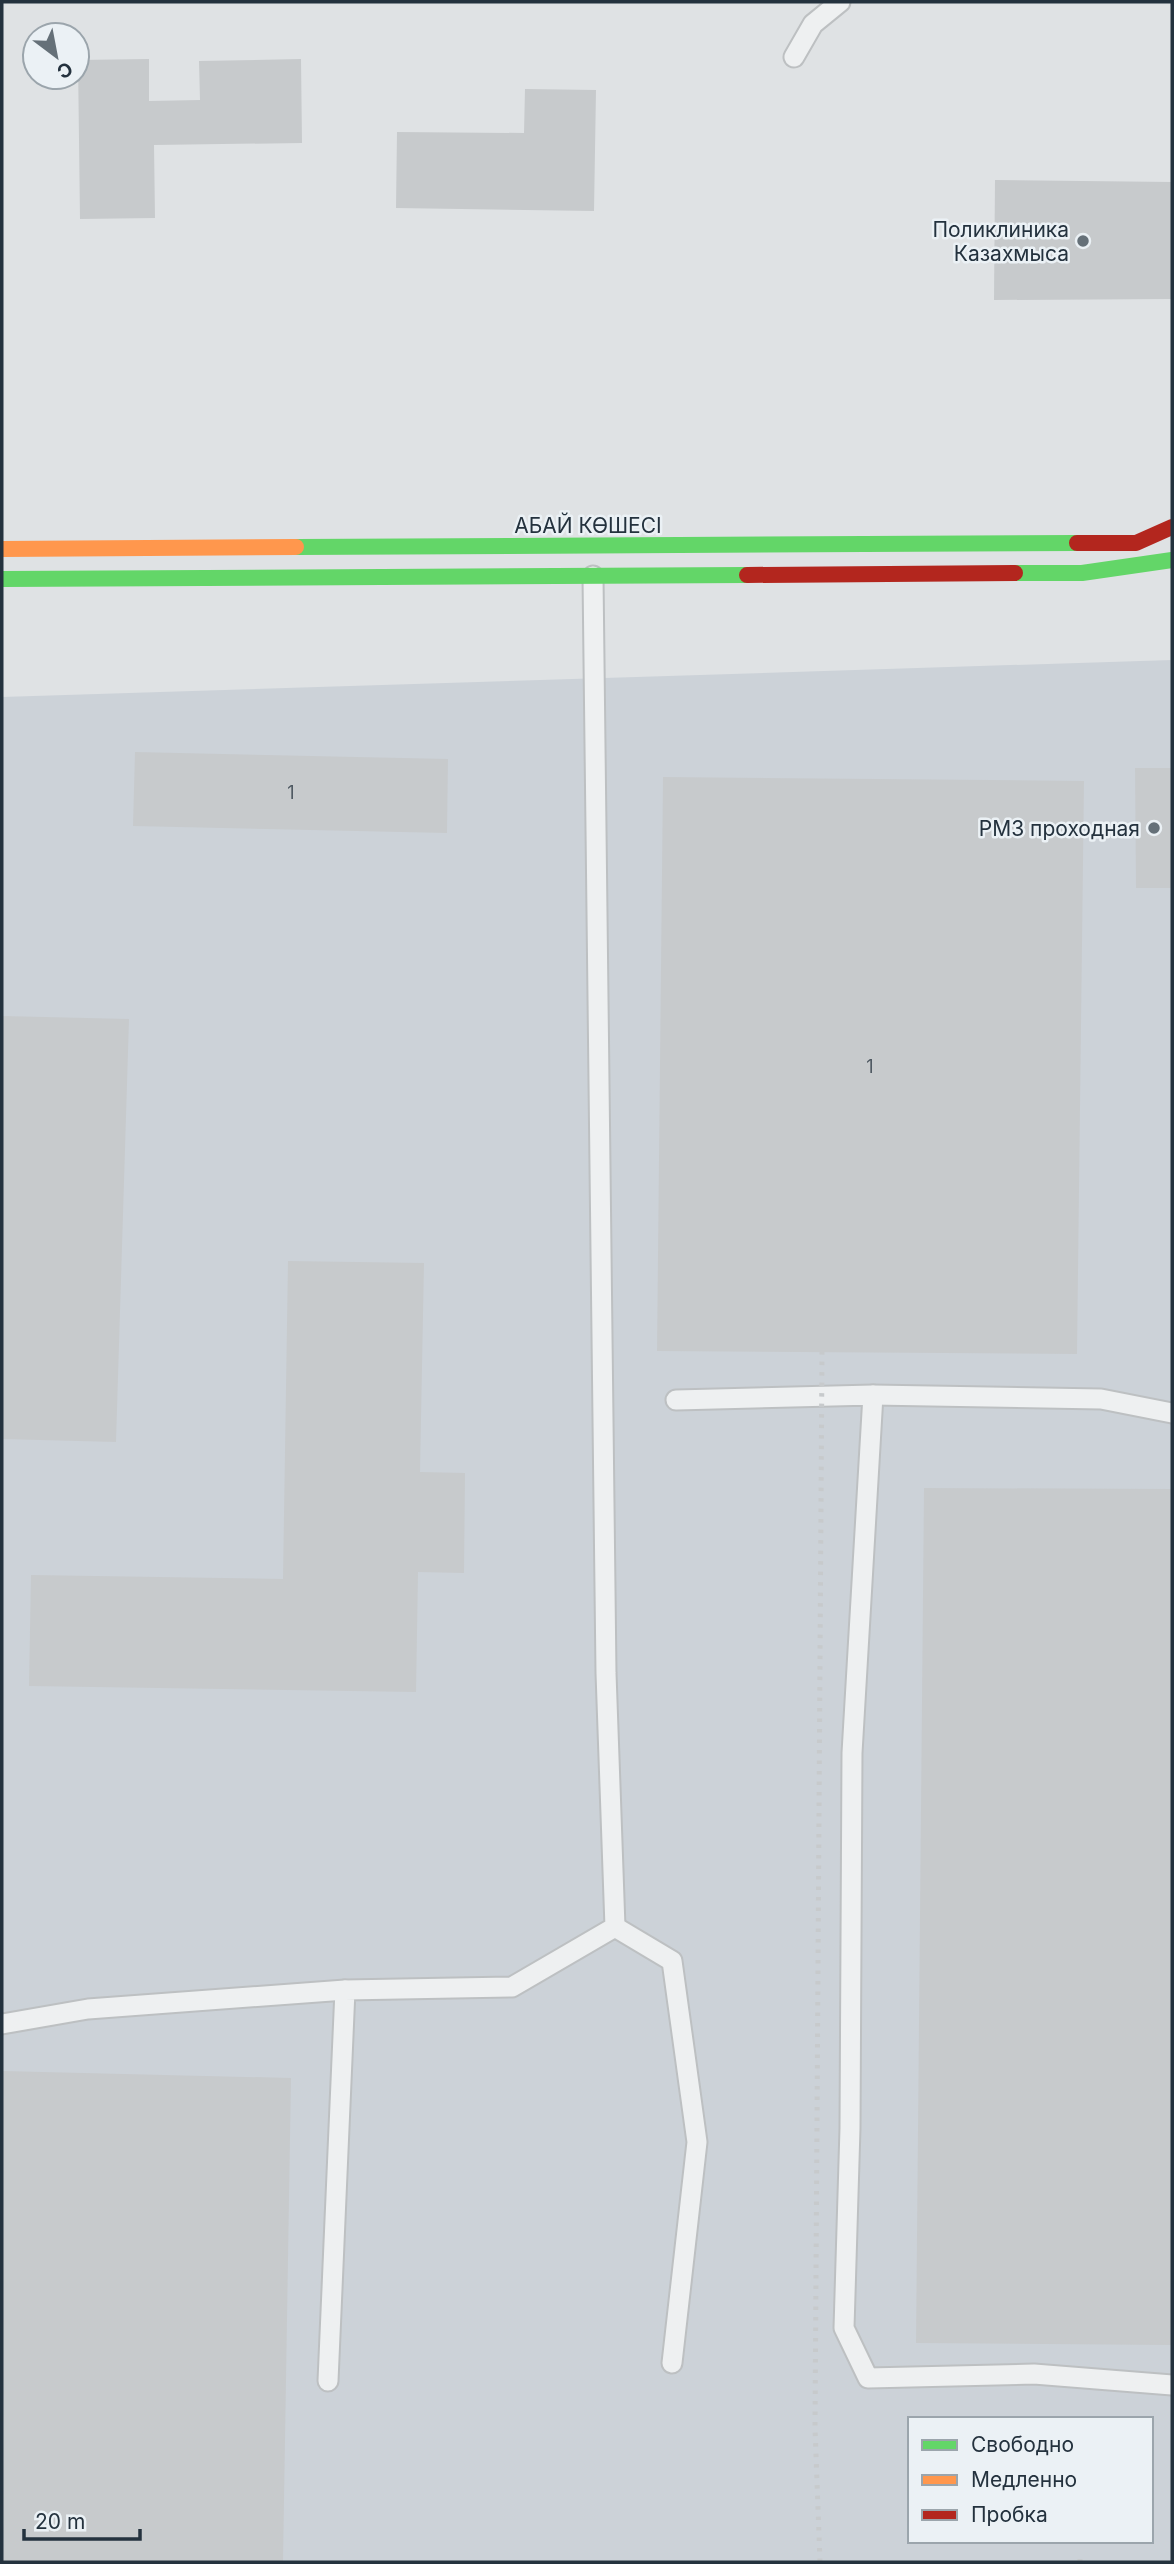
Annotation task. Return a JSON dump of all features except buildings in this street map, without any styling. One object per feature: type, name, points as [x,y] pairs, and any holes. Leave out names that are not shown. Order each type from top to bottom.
[{"type":"street","name":"АБАЙ КӨШЕСІ","points":[[2,549],[1136,543],[1172,527]]},
{"type":"street","points":[[2,579],[1082,573],[1172,560]]},
{"type":"lane","points":[[794,57],[813,24],[840,2]]},
{"type":"lane","points":[[593,576],[606,1673],[615,1927]]},
{"type":"lane","points":[[676,1401],[873,1395],[1101,1399],[1172,1413]]},
{"type":"lane","points":[[873,1395],[852,1753],[850,2128],[844,2328],[868,2378],[1034,2374],[1172,2385]]},
{"type":"lane","points":[[2,2024],[88,2009],[345,1990],[512,1987],[615,1927]]},
{"type":"lane","points":[[615,1927],[672,1961],[697,2142],[672,2363]]},
{"type":"lane","points":[[328,2381],[345,1990]]},
{"type":"shaded area","points":[[1172,660],[1172,2562],[2,2562],[2,697]]},
{"type":"railway","points":[[820,2562],[815,2428],[822,1352]]},
{"type":"traffic: fast","points":[[296,547],[1077,543]]},
{"type":"traffic: fast","points":[[1015,573],[1082,573],[1172,560]]},
{"type":"traffic: fast","points":[[2,579],[747,575]]},
{"type":"traffic: slow","points":[[2,549],[296,547]]},
{"type":"traffic: jam","points":[[1077,543],[1136,543],[1172,527]]},
{"type":"traffic: jam","points":[[747,575],[1015,573]]},
{"type":"place","name":"Поликлиника Казахмыса","points":[[1083,241]]},
{"type":"place","name":"РМЗ проходная","points":[[1154,828]]}]
